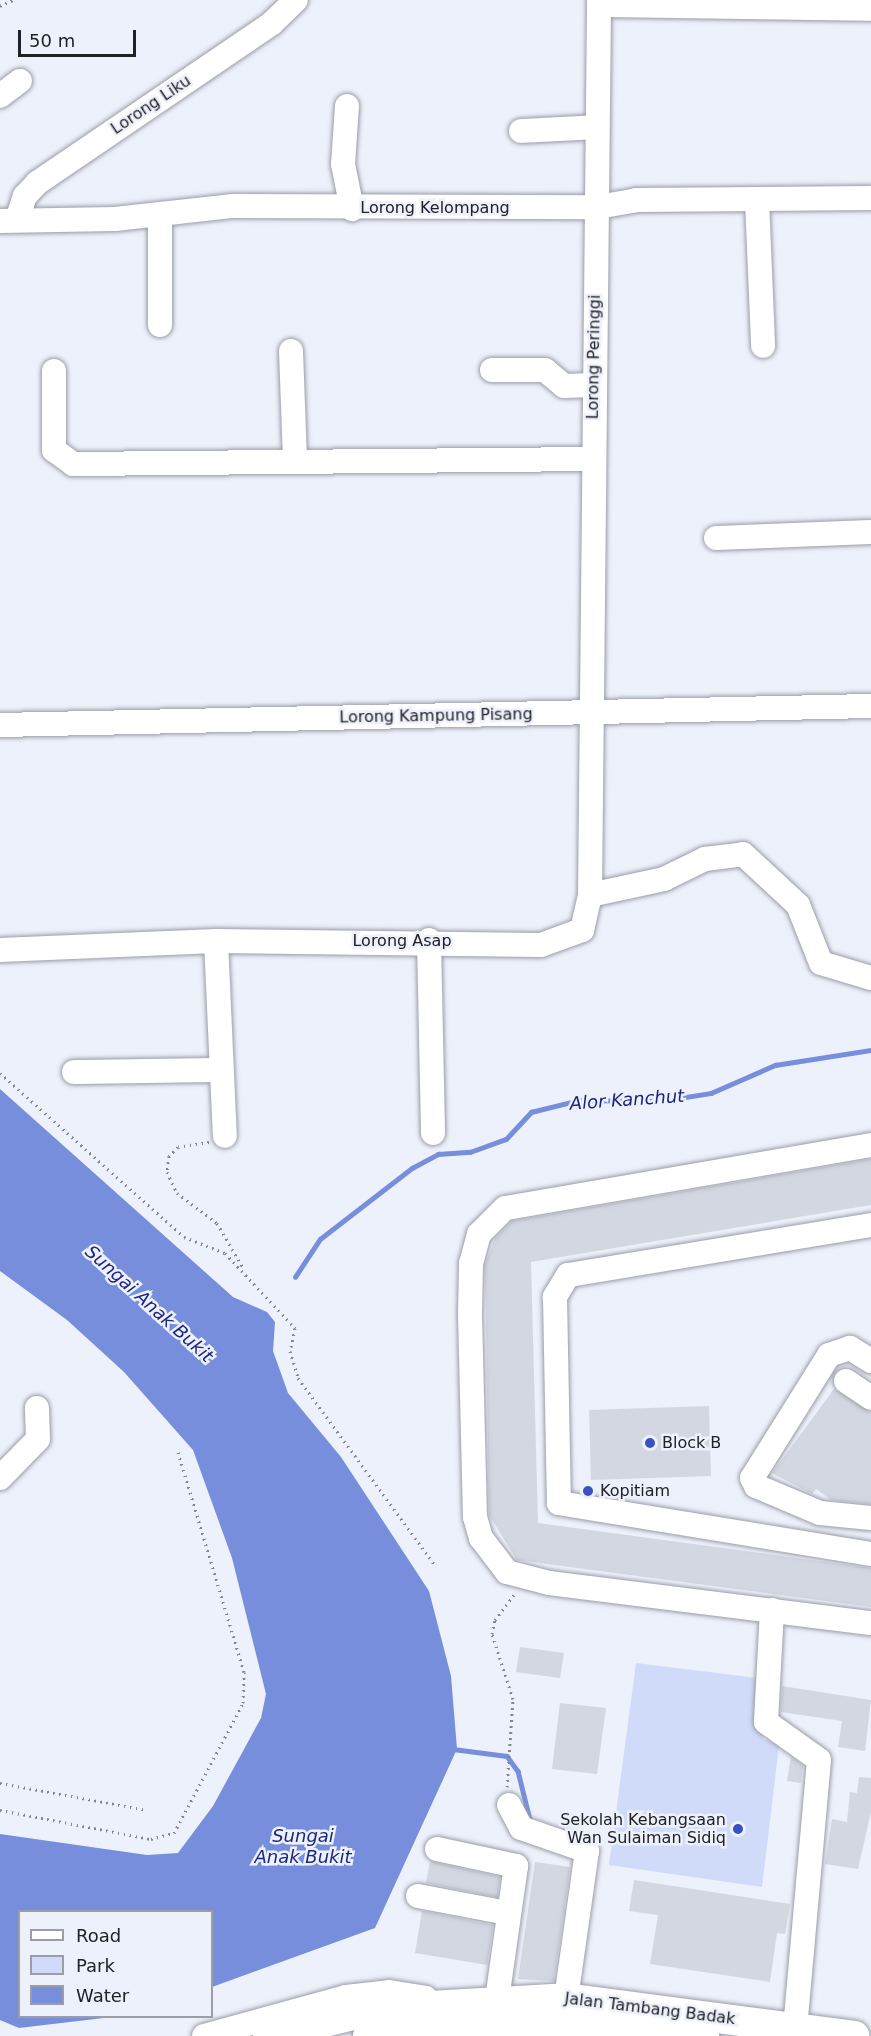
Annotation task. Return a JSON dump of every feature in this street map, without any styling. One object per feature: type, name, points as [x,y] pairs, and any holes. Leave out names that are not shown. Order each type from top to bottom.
[{"type":"main road","name":"Jalan Tambang Badak","points":[[368,2036],[433,2024],[505,2018],[566,1998],[855,2036]]},
{"type":"main road","name":"Jalan Tambang Badak","points":[[277,2035],[377,2008],[438,2001],[505,2018],[704,2036]]},
{"type":"street","name":"Lorong Liku","points":[[9,219],[37,183],[272,22],[296,0]]},
{"type":"street","points":[[599,2],[869,6]]},
{"type":"street","name":"Lorong Peringgi","points":[[592,713],[592,459],[598,207],[599,2]]},
{"type":"street","points":[[0,96],[20,81]]},
{"type":"street","points":[[347,106],[343,164],[352,208]]},
{"type":"street","points":[[522,131],[597,127]]},
{"type":"street","name":"Lorong Kelompang","points":[[9,219],[160,214],[233,206],[598,207],[636,200],[871,198]]},
{"type":"street","points":[[757,200],[763,346]]},
{"type":"street","points":[[160,214],[160,325]]},
{"type":"street","points":[[291,351],[295,461]]},
{"type":"street","points":[[492,370],[545,370],[564,386],[593,385]]},
{"type":"street","points":[[54,371],[52,442],[61,459],[74,464],[592,459]]},
{"type":"street","points":[[716,538],[871,532]]},
{"type":"street","name":"Lorong Kampung Pisang","points":[[0,725],[871,706]]},
{"type":"street","name":"Lorong Asap","points":[[0,950],[216,941],[429,940],[555,943],[582,930],[590,895],[592,713]]},
{"type":"street","points":[[590,895],[664,879],[705,859],[743,854],[798,905],[821,963],[871,978]]},
{"type":"street","points":[[429,940],[434,1133]]},
{"type":"street","points":[[216,941],[220,1070],[225,1136]]},
{"type":"street","points":[[74,1072],[220,1070]]},
{"type":"street","points":[[871,1144],[522,1202],[491,1219],[479,1234],[471,1263],[475,1517],[491,1553],[507,1572],[525,1579],[871,1623]]},
{"type":"street","points":[[871,1225],[568,1275],[555,1297],[559,1503],[871,1554]]},
{"type":"street","points":[[871,1361],[850,1348],[829,1354],[752,1478],[756,1486],[820,1513],[871,1518]]},
{"type":"street","points":[[846,1381],[871,1398]]},
{"type":"street","points":[[0,1478],[38,1439],[37,1408]]},
{"type":"street","points":[[772,1610],[766,1722],[819,1760],[795,2027]]},
{"type":"street","points":[[509,1805],[521,1828],[587,1851],[566,1998]]},
{"type":"street","points":[[437,1849],[514,1864],[507,1913],[505,2018]]},
{"type":"street","points":[[418,1896],[507,1913]]},
{"type":"street","points":[[204,2036],[297,2006],[354,1995],[389,1992],[438,2001]]},
{"type":"path","points":[[0,6],[13,0]]},
{"type":"path","points":[[0,1073],[184,1237],[225,1253],[244,1270],[295,1328],[290,1351],[298,1378],[434,1564]]},
{"type":"path","points":[[225,1136],[178,1148],[169,1156],[167,1172],[177,1193],[217,1223],[244,1270]]},
{"type":"path","points":[[0,1810],[151,1839],[174,1833],[243,1703],[244,1672],[178,1452]]},
{"type":"path","points":[[505,1768],[513,1699],[492,1634],[495,1620],[525,1579]]},
{"type":"path","points":[[0,1783],[147,1810]]},
{"type":"green space","points":[[636,1663],[758,1678],[756,1724],[763,1739],[779,1746],[762,1887],[609,1865]]},
{"type":"water","name":"Sungai Anak Bukit","points":[[0,1089],[233,1297],[267,1312],[275,1322],[273,1351],[288,1393],[341,1457],[429,1591],[451,1676],[457,1749],[375,1928],[213,1987],[213,1910],[18,1910],[18,2018],[104,2018],[19,2028],[0,2020],[0,1834],[147,1855],[178,1853],[213,1806],[261,1718],[266,1694],[232,1558],[193,1450],[124,1372],[67,1320],[0,1271]]},
{"type":"building","points":[[871,1159],[871,1205],[531,1262],[538,1523],[871,1568],[871,1607],[517,1560],[489,1515],[485,1265],[495,1238],[512,1221]]},
{"type":"building","points":[[834,1389],[871,1412],[871,1504],[831,1500],[816,1489],[812,1494],[772,1473]]},
{"type":"building","name":"Block B","points":[[709,1406],[711,1476],[591,1480],[589,1410]]},
{"type":"building","points":[[520,1647],[564,1653],[560,1678],[516,1672]]},
{"type":"building","points":[[782,1686],[871,1700],[865,1751],[838,1747],[842,1721],[781,1712]]},
{"type":"building","points":[[560,1703],[606,1708],[597,1774],[552,1769]]},
{"type":"building","points":[[791,1757],[803,1766],[801,1783],[787,1781]]},
{"type":"building","points":[[859,1777],[871,1778],[871,1812],[858,1869],[825,1864],[832,1819],[847,1822],[850,1792],[857,1793]]},
{"type":"building","points":[[430,1861],[500,1877],[497,1897],[426,1883]]},
{"type":"building","points":[[535,1862],[570,1867],[554,1981],[518,1979]]},
{"type":"building","points":[[634,1880],[790,1904],[785,1934],[777,1933],[770,1982],[650,1964],[658,1915],[629,1911]]},
{"type":"building","points":[[422,1911],[493,1925],[487,1965],[415,1953]]},
{"type":"waterway","name":"Alor Kanchut","points":[[295,1277],[320,1239],[412,1168],[438,1154],[470,1152],[506,1139],[531,1112],[580,1100],[660,1101],[711,1093],[775,1065],[871,1050]]},
{"type":"waterway","points":[[453,1749],[507,1756],[518,1771],[530,1820]]},
{"type":"waterway","points":[[564,1831],[594,1835]]},
{"type":"place","name":"Block B","points":[[650,1443]]},
{"type":"place","name":"Kopitiam","points":[[588,1491]]},
{"type":"place","name":"Sekolah Kebangsaan Wan Sulaiman Sidiq","points":[[738,1829]]}]
